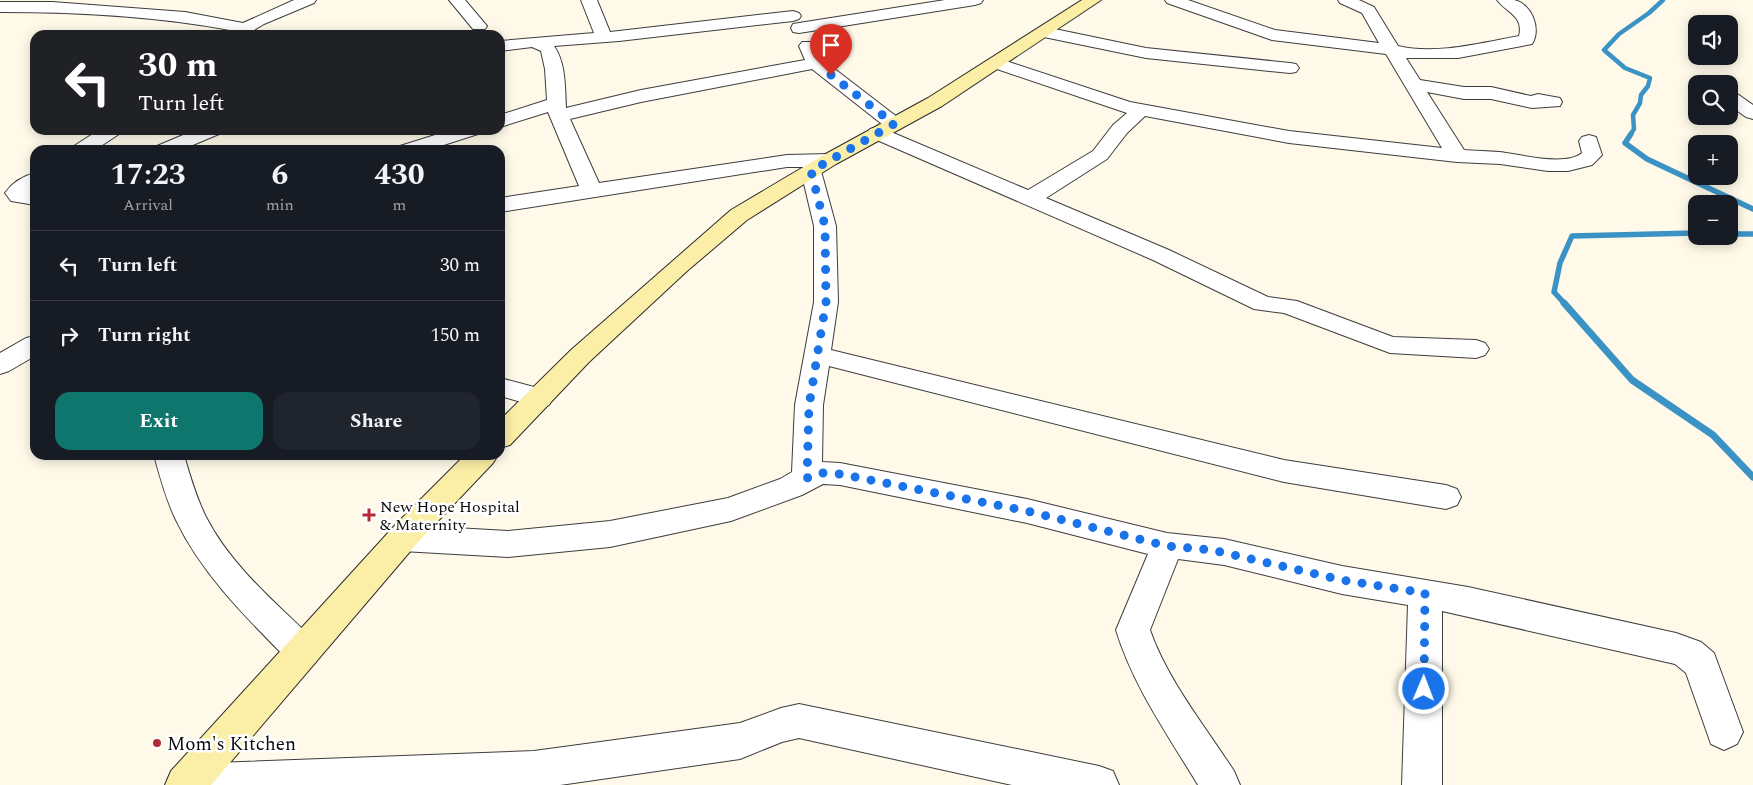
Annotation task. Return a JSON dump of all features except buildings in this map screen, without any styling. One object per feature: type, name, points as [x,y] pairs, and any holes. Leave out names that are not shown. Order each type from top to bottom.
[{"type":"street","points":[[242,30],[308,0]]},
{"type":"street","points":[[457,0],[479,26]]},
{"type":"street","points":[[589,0],[604,37]]},
{"type":"street","points":[[505,45],[604,37],[793,15],[975,0]]},
{"type":"street","points":[[505,433],[580,356],[740,215],[820,165],[935,102],[1093,0]]},
{"type":"street","points":[[1173,0],[1272,35],[1391,49],[1407,53],[1458,53],[1526,40],[1530,31],[1528,21],[1520,10],[1505,0]]},
{"type":"street","points":[[1346,0],[1368,10],[1457,156]]},
{"type":"street","points":[[0,7],[52,7],[185,17],[231,30]]},
{"type":"street","points":[[793,15],[815,63],[885,129],[1029,199],[1161,255],[1263,304],[1288,306],[1390,345],[1476,349]]},
{"type":"street","points":[[1045,32],[1146,53],[1290,68]]},
{"type":"street","points":[[534,42],[547,48],[549,51],[554,69],[558,110],[592,192]]},
{"type":"street","points":[[1432,88],[1450,72],[1453,59],[1458,53]]},
{"type":"street","points":[[505,120],[815,63]]},
{"type":"street","points":[[997,63],[1140,111],[1289,137],[1457,156],[1568,165],[1592,156],[1589,141]]},
{"type":"street","points":[[1459,75],[1468,77],[1482,75]]},
{"type":"street","points":[[1412,84],[1464,93],[1490,93],[1532,102],[1538,100],[1554,102]]},
{"type":"street","points":[[1738,103],[1753,113]]},
{"type":"street","points":[[1029,199],[1100,156],[1120,129],[1140,111]]},
{"type":"street","points":[[89,145],[104,135]]},
{"type":"street","points":[[176,145],[200,135]]},
{"type":"street","points":[[423,145],[455,135]]},
{"type":"street","points":[[505,204],[788,161],[820,165]]},
{"type":"street","points":[[807,478],[809,406],[826,302],[825,226],[820,165]]},
{"type":"street","points":[[30,182],[16,193],[19,196],[30,198]]},
{"type":"street","points":[[0,365],[23,348]]},
{"type":"street","points":[[818,355],[1284,472],[1446,497]]},
{"type":"street","points":[[505,389],[539,398]]},
{"type":"street","points":[[170,460],[175,477],[197,530],[232,579],[303,652]]},
{"type":"street","points":[[186,784],[402,538],[478,460]]},
{"type":"street","points":[[402,538],[508,544],[610,534],[732,509],[791,488],[807,478],[822,473],[840,474],[1027,511],[1167,546],[1207,549],[1342,580],[1425,593],[1676,648],[1688,653],[1701,664],[1724,732]]},
{"type":"street","points":[[1167,546],[1133,630],[1139,648],[1158,686],[1220,785]]},
{"type":"street","points":[[1422,785],[1425,593]]},
{"type":"street","points":[[186,784],[465,779],[740,741],[799,720],[1077,783]]},
{"type":"waterway","points":[[1630,135],[1634,129],[1633,115],[1640,103],[1641,95],[1648,86],[1650,78],[1625,68],[1604,50],[1619,34],[1649,13],[1663,0]]},
{"type":"waterway","points":[[1631,134],[1625,143],[1647,159],[1753,209]]},
{"type":"waterway","points":[[1565,304],[1554,292],[1560,263],[1572,236],[1688,233]]},
{"type":"waterway","points":[[1738,234],[1753,234]]},
{"type":"waterway","points":[[1564,303],[1632,380],[1713,435],[1753,477]]},
{"type":"place","name":"New Hope Hospital & Maternity","points":[[369,515]]},
{"type":"place","name":"Mom's Kitchen","points":[[157,743]]},
{"type":"route","points":[[831,75],[894,124],[811,171],[825,226],[826,302],[809,406],[807,478],[822,473],[840,474],[1027,511],[1167,546],[1224,552],[1342,580],[1425,593],[1424,689]]}]
